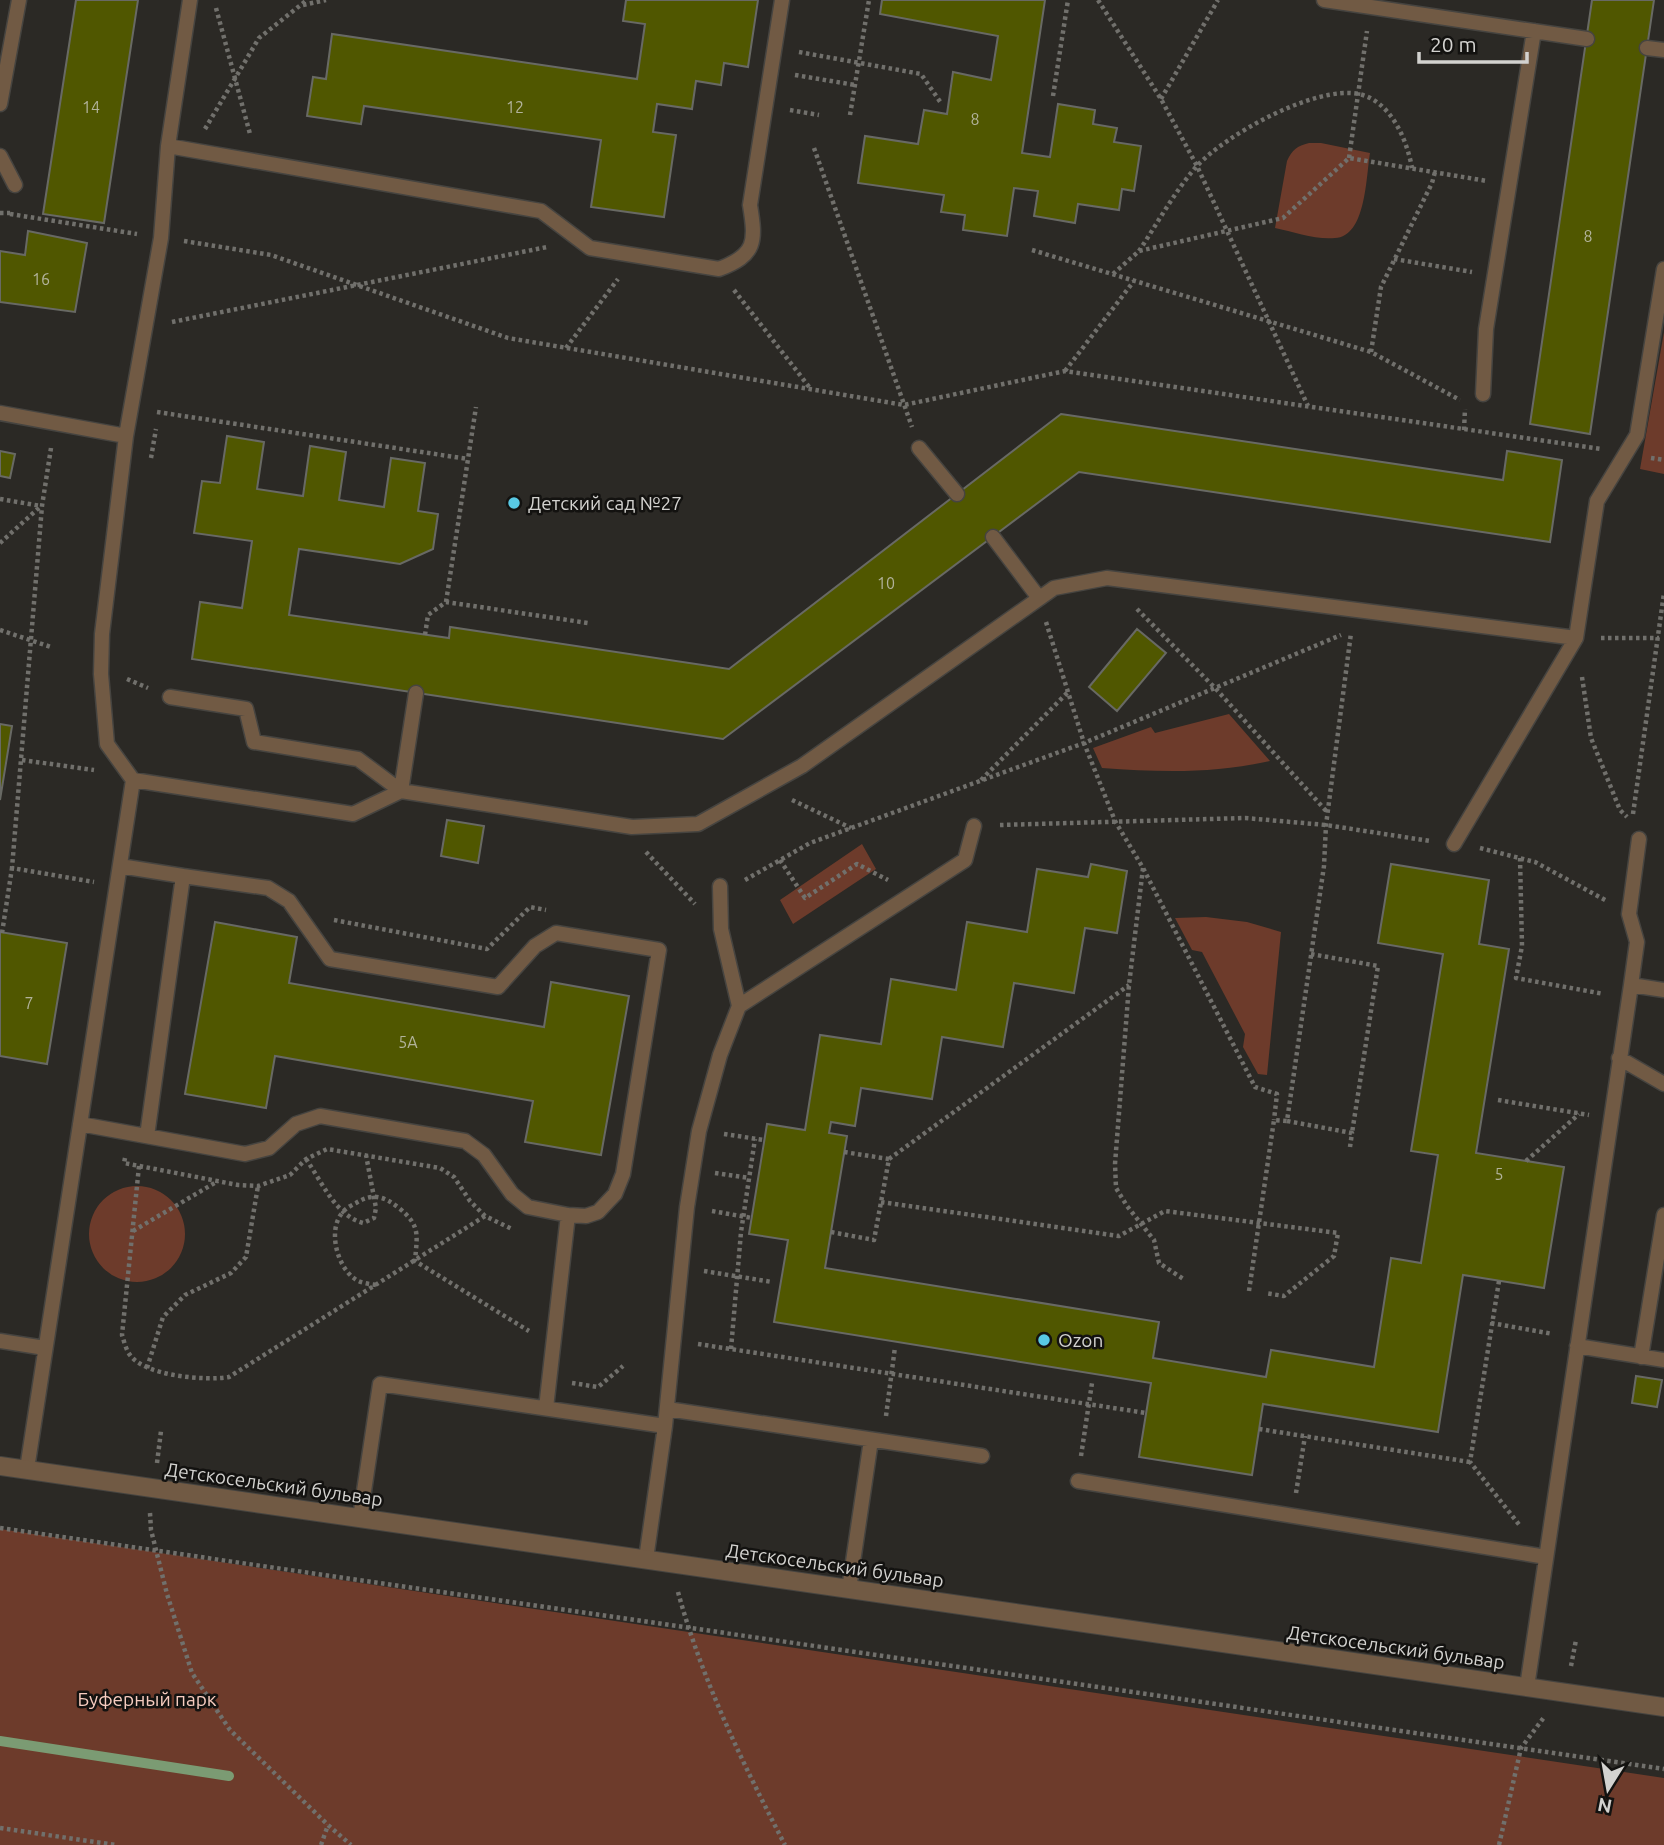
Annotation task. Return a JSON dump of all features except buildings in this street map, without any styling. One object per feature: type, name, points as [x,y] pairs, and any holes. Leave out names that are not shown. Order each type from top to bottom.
[{"type":"street","name":"Детскосельский бульвар","points":[[0,1466],[1664,1707]]},
{"type":"lane","points":[[0,104],[19,0]]},
{"type":"lane","points":[[190,0],[168,146],[161,238],[126,436],[102,634],[101,674],[107,744],[133,780],[352,814],[401,791]]},
{"type":"lane","points":[[168,146],[541,211],[590,248],[719,269],[738,262],[749,251],[755,234],[750,205],[782,0]]},
{"type":"lane","points":[[1324,0],[1587,38]]},
{"type":"lane","points":[[1483,394],[1486,330],[1534,31]]},
{"type":"lane","points":[[1647,48],[1664,50]]},
{"type":"lane","points":[[0,156],[15,185]]},
{"type":"lane","points":[[1454,844],[1576,638],[1597,501],[1637,435],[1664,269]]},
{"type":"lane","points":[[0,413],[126,436]]},
{"type":"lane","points":[[919,447],[957,494]]},
{"type":"lane","points":[[993,537],[1039,598]]},
{"type":"lane","points":[[170,697],[247,709],[254,742],[358,759],[401,791],[632,827],[698,824],[766,787],[802,766],[1054,588],[1107,578],[1576,638]]},
{"type":"lane","points":[[401,791],[416,693]]},
{"type":"lane","points":[[27,1469],[133,780]]},
{"type":"lane","points":[[739,1006],[965,860],[974,826]]},
{"type":"lane","points":[[1527,1687],[1637,942],[1629,914],[1639,839]]},
{"type":"lane","points":[[80,1124],[245,1154],[269,1148],[296,1124],[320,1116],[465,1141],[484,1155],[512,1194],[528,1207],[586,1216],[598,1212],[615,1194],[623,1174],[659,950],[556,933],[535,946],[498,986],[330,959],[289,901],[268,888],[120,866]]},
{"type":"lane","points":[[147,1136],[183,876]]},
{"type":"lane","points":[[646,1559],[665,1426],[687,1208],[699,1131],[720,1055],[739,1006],[721,924],[720,886]]},
{"type":"lane","points":[[1630,992],[1664,990]]},
{"type":"lane","points":[[1619,1058],[1664,1084]]},
{"type":"lane","points":[[546,1408],[568,1215]]},
{"type":"lane","points":[[1641,1357],[1664,1215]]},
{"type":"lane","points":[[0,1341],[45,1348]]},
{"type":"lane","points":[[1578,1342],[1664,1360]]},
{"type":"lane","points":[[360,1518],[380,1384],[665,1426]]},
{"type":"lane","points":[[667,1409],[982,1456]]},
{"type":"lane","points":[[849,1589],[876,1440]]},
{"type":"lane","points":[[1078,1481],[1546,1557]]},
{"type":"path","points":[[214,0],[257,162]]},
{"type":"path","points":[[192,150],[259,37],[305,2],[326,0]]},
{"type":"path","points":[[850,115],[869,0]]},
{"type":"path","points":[[1053,96],[1068,0]]},
{"type":"path","points":[[1098,0],[1161,99],[1197,166],[1309,407]]},
{"type":"path","points":[[1161,99],[1218,0]]},
{"type":"path","points":[[1139,251],[1283,218],[1349,158],[1370,7]]},
{"type":"path","points":[[791,51],[921,74],[941,103]]},
{"type":"path","points":[[801,76],[855,85]]},
{"type":"path","points":[[1112,274],[1139,251],[1197,166],[1242,130],[1288,107],[1328,96],[1359,94],[1383,107],[1404,140],[1412,168]]},
{"type":"path","points":[[795,110],[819,115]]},
{"type":"path","points":[[814,148],[919,447]]},
{"type":"path","points":[[1349,158],[1508,185]]},
{"type":"path","points":[[1371,352],[1381,287],[1435,172]]},
{"type":"path","points":[[10,214],[271,255],[508,338],[904,405],[1065,372],[1664,460]]},
{"type":"path","points":[[147,323],[162,324],[579,240]]},
{"type":"path","points":[[1032,250],[1371,352],[1465,403],[1464,429]]},
{"type":"path","points":[[566,348],[636,256]]},
{"type":"path","points":[[1394,259],[1494,276]]},
{"type":"path","points":[[719,269],[810,389]]},
{"type":"path","points":[[1065,372],[1134,281]]},
{"type":"path","points":[[446,602],[477,407]]},
{"type":"path","points":[[132,408],[468,459]]},
{"type":"path","points":[[2,933],[12,868],[42,506],[55,423]]},
{"type":"path","points":[[0,499],[42,506]]},
{"type":"path","points":[[0,544],[42,506]]},
{"type":"path","points":[[1107,578],[1216,689],[1328,813]]},
{"type":"path","points":[[1659,638],[1576,638],[1591,738],[1620,810],[1632,821],[1663,616],[1664,593]]},
{"type":"path","points":[[1039,598],[1084,744],[1115,821],[1143,868],[1255,1087],[1277,1094],[1249,1291]]},
{"type":"path","points":[[425,635],[428,615],[446,602],[588,623]]},
{"type":"path","points":[[0,629],[51,647]]},
{"type":"path","points":[[744,881],[810,843],[1084,744],[1352,630],[1326,825],[1324,866],[1287,1121]]},
{"type":"path","points":[[978,782],[1069,691]]},
{"type":"path","points":[[22,760],[98,771],[118,760]]},
{"type":"path","points":[[766,787],[851,828]]},
{"type":"path","points":[[974,826],[1245,818],[1326,825],[1454,844],[1535,862],[1629,914]]},
{"type":"path","points":[[632,827],[646,853],[688,899],[721,924]]},
{"type":"path","points":[[1520,858],[1522,946],[1516,978],[1630,992]]},
{"type":"path","points":[[780,860],[805,898],[858,864],[914,893]]},
{"type":"path","points":[[12,868],[117,886]]},
{"type":"path","points":[[1143,868],[1129,985],[1115,1164],[1116,1188],[1154,1240],[1159,1263],[1185,1280]]},
{"type":"path","points":[[326,911],[332,920],[487,949],[530,907],[557,911]]},
{"type":"path","points":[[1311,954],[1378,966],[1350,1147]]},
{"type":"path","points":[[831,1232],[874,1240],[889,1159],[1129,985]]},
{"type":"path","points":[[1498,1100],[1610,1118]]},
{"type":"path","points":[[1527,1161],[1580,1114]]},
{"type":"path","points":[[1274,1120],[1352,1133]]},
{"type":"path","points":[[699,1131],[764,1140]]},
{"type":"path","points":[[130,1133],[124,1163],[258,1186],[290,1175],[306,1159],[327,1149],[440,1168],[454,1177],[470,1201],[485,1216],[508,1228],[519,1230]]},
{"type":"path","points":[[731,1349],[737,1277],[755,1139]]},
{"type":"path","points":[[844,1152],[889,1159]]},
{"type":"path","points":[[306,1159],[342,1212],[351,1220],[363,1223],[374,1218],[376,1208],[366,1156]]},
{"type":"path","points":[[139,1166],[122,1335],[130,1356],[147,1368],[208,1380],[229,1377],[485,1216]]},
{"type":"path","points":[[694,1170],[749,1178]]},
{"type":"path","points":[[133,1231],[218,1181]]},
{"type":"path","points":[[147,1368],[163,1317],[185,1295],[231,1273],[246,1257],[258,1186]]},
{"type":"path","points":[[376,1285],[355,1280],[342,1263],[336,1245],[335,1230],[342,1212],[365,1197],[374,1196],[390,1201],[412,1218],[417,1235],[415,1261]]},
{"type":"path","points":[[881,1202],[1119,1236],[1165,1211],[1338,1233],[1334,1256],[1284,1296],[1265,1293]]},
{"type":"path","points":[[687,1208],[752,1218]]},
{"type":"path","points":[[415,1261],[553,1346]]},
{"type":"path","points":[[681,1268],[772,1282]]},
{"type":"path","points":[[1470,1462],[1499,1281]]},
{"type":"path","points":[[1491,1323],[1578,1342]]},
{"type":"path","points":[[673,1340],[1146,1413]]},
{"type":"path","points":[[876,1440],[892,1374],[895,1347]]},
{"type":"path","points":[[549,1381],[598,1387],[623,1366]]},
{"type":"path","points":[[1078,1481],[1092,1383]]},
{"type":"path","points":[[1259,1429],[1470,1462],[1546,1557]]},
{"type":"path","points":[[1292,1516],[1305,1436]]},
{"type":"path","points":[[0,1528],[1664,1769]]},
{"type":"path","points":[[151,1530],[167,1594],[192,1673],[230,1730],[351,1845]]},
{"type":"path","points":[[677,1588],[703,1668],[757,1792],[785,1845]]},
{"type":"path","points":[[1570,1674],[1576,1640]]},
{"type":"path","points":[[1499,1845],[1521,1748],[1552,1706]]},
{"type":"path","points":[[320,1845],[328,1825]]},
{"type":"path","points":[[0,1828],[116,1845]]},
{"type":"green space","points":[[1309,143],[1370,153],[1363,204],[1353,228],[1345,235],[1320,238],[1275,228],[1287,161],[1295,149]]},
{"type":"green space","points":[[1664,332],[1664,474],[1640,469]]},
{"type":"green space","points":[[1229,714],[1270,761],[1186,771],[1102,768],[1093,748],[1151,727],[1155,733]]},
{"type":"green space","points":[[862,844],[876,869],[793,924],[780,900]]},
{"type":"green space","points":[[1206,917],[1247,922],[1281,932],[1267,1075],[1258,1074],[1243,1047],[1245,1034],[1202,952],[1192,950],[1175,918]]},
{"type":"green space","points":[[137,1186],[155,1190],[171,1200],[181,1216],[185,1234],[181,1252],[171,1268],[155,1278],[137,1282],[119,1278],[103,1268],[93,1252],[89,1234],[93,1216],[103,1200],[119,1190]]},
{"type":"green space","name":"Буферный парк","points":[[0,1529],[1664,1778],[1664,1845],[0,1845]]},
{"type":"waterway","points":[[0,1741],[229,1776]]},
{"type":"place","name":"Детский сад №27","points":[[514,503]]},
{"type":"place","name":"Ozon","points":[[1044,1340]]}]
